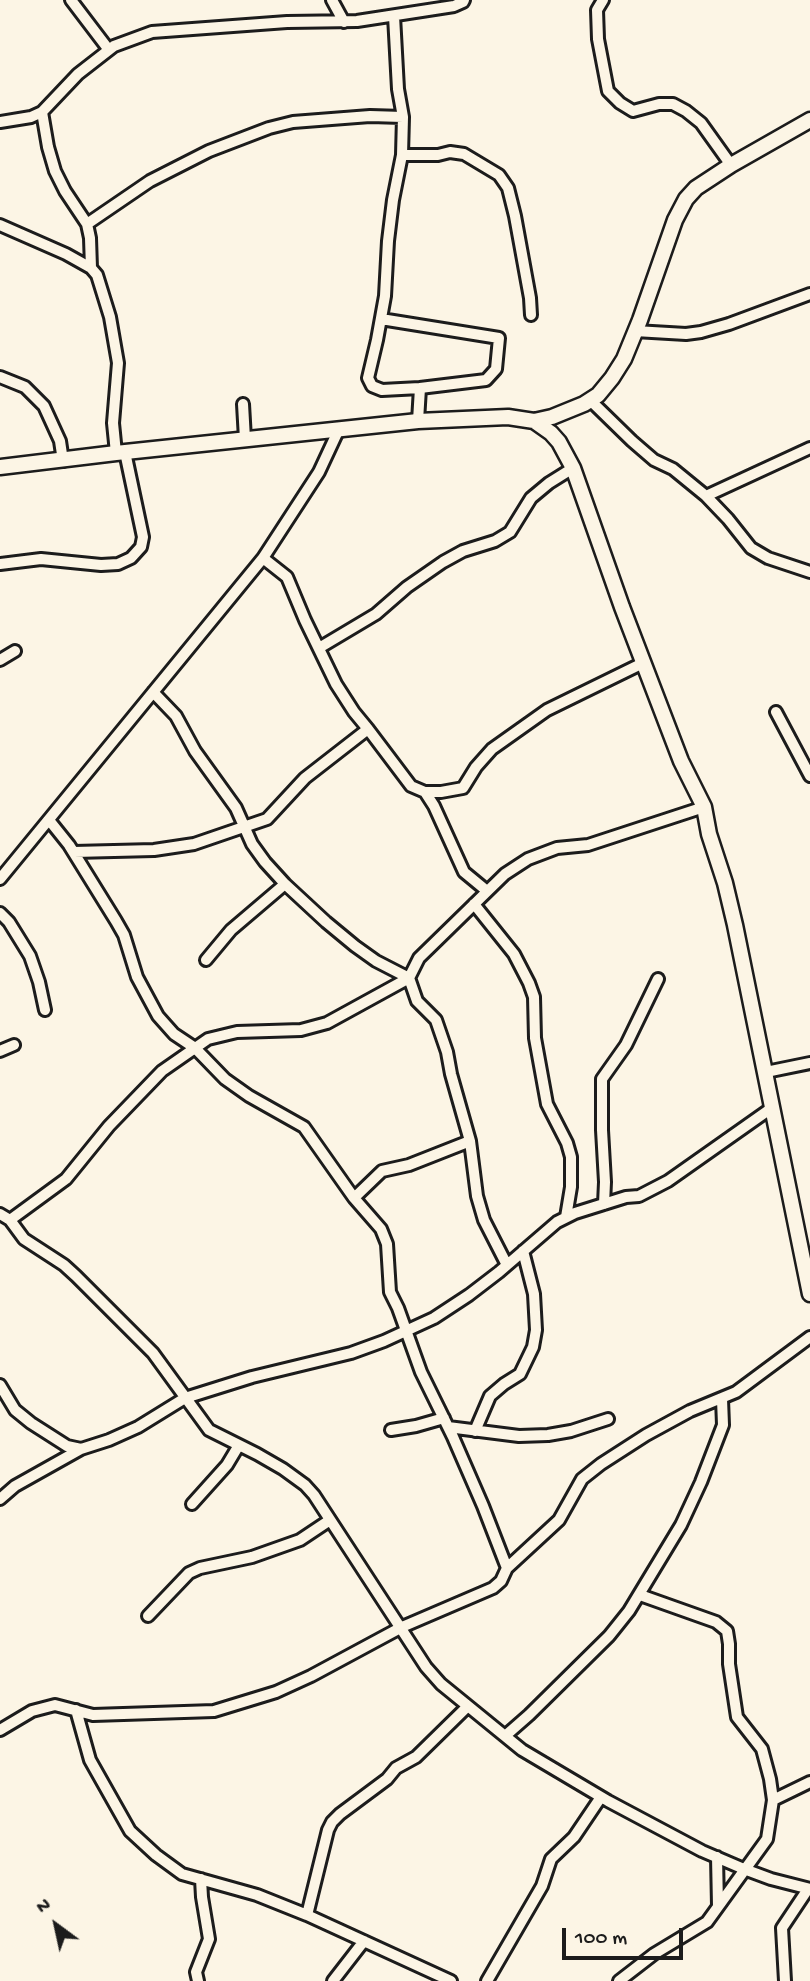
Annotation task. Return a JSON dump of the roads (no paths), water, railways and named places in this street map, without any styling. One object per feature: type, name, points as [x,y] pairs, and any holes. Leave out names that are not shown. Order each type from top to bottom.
[{"type":"main road","points":[[0,467],[418,421],[508,417],[534,421],[565,413],[591,401],[604,389],[618,369],[655,281],[675,220],[686,199],[696,188],[731,165],[810,120]]},
{"type":"main road","points":[[534,421],[559,442],[573,468],[643,663],[681,761],[704,807],[735,925],[810,1294]]},
{"type":"street","points":[[71,0],[109,50]]},
{"type":"street","points":[[332,0],[344,22]]},
{"type":"street","points":[[0,122],[31,117],[42,111],[78,74],[109,50],[125,40],[152,32],[287,22],[344,22],[454,6],[464,0]]},
{"type":"street","points":[[603,0],[597,10],[598,39],[608,91],[620,103],[634,111],[659,104],[673,104],[686,111],[701,123],[731,165]]},
{"type":"street","points":[[381,319],[499,338],[496,369],[486,380],[420,388],[389,390],[372,386],[368,378],[385,296],[389,231],[402,155],[403,117],[398,89],[394,16]]},
{"type":"street","points":[[42,111],[55,171],[87,224],[91,268]]},
{"type":"street","points":[[87,224],[150,181],[209,151],[270,128],[293,122],[370,116],[403,117]]},
{"type":"street","points":[[402,155],[438,155],[450,152],[464,154],[499,175],[508,188],[515,216],[531,316]]},
{"type":"street","points":[[0,225],[66,254],[91,268],[97,275],[115,339],[118,363],[113,423],[143,537],[141,547],[131,558],[118,564],[41,559],[0,564]]},
{"type":"street","points":[[635,331],[686,334],[701,332],[810,294]]},
{"type":"street","points":[[0,377],[25,387],[44,406],[60,441],[63,461]]},
{"type":"street","points":[[418,421],[420,388]]},
{"type":"street","points":[[591,401],[654,460],[673,469],[706,496],[751,548],[768,558],[810,572]]},
{"type":"street","points":[[243,404],[245,439]]},
{"type":"street","points":[[0,879],[262,558],[319,472],[339,429]]},
{"type":"street","points":[[706,496],[810,448]]},
{"type":"street","points":[[319,648],[376,614],[407,587],[443,562],[463,551],[495,541],[510,531],[531,498],[548,483],[573,468]]},
{"type":"street","points":[[262,558],[287,577],[335,684],[354,712],[411,786],[425,792],[463,788],[492,749],[547,710],[643,663]]},
{"type":"street","points":[[0,660],[15,651]]},
{"type":"street","points":[[153,692],[176,716],[195,751],[236,808],[243,827],[265,862],[285,884],[355,946],[376,961],[409,978],[417,1001],[436,1020],[470,1142],[477,1196],[484,1220],[507,1265]]},
{"type":"street","points":[[776,712],[810,776]]},
{"type":"street","points":[[74,852],[155,850],[194,844],[267,819],[305,778],[368,729]]},
{"type":"street","points":[[425,792],[464,872],[487,891]]},
{"type":"street","points":[[704,807],[588,845],[557,848],[528,859],[505,874],[419,958],[409,978],[327,1023],[292,1031],[237,1032],[208,1039],[162,1071],[109,1126],[66,1179],[5,1217],[24,1239],[76,1276],[153,1353],[209,1430],[283,1469],[305,1485],[324,1508],[426,1667],[441,1684],[522,1750],[601,1797],[744,1869],[809,1889],[782,1928],[785,1981]]},
{"type":"street","points":[[49,820],[74,852],[124,935],[137,977],[158,1016],[174,1034],[195,1048],[225,1079],[304,1127],[354,1198],[381,1229],[387,1244],[390,1292],[421,1372],[484,1506],[507,1568]]},
{"type":"street","points":[[206,960],[231,930],[285,884]]},
{"type":"street","points":[[474,904],[513,954],[534,997],[535,1038],[547,1104],[571,1157],[571,1187],[566,1217]]},
{"type":"street","points":[[0,913],[9,922],[30,956],[45,1010]]},
{"type":"street","points":[[604,1203],[601,1079],[626,1045],[658,979]]},
{"type":"street","points":[[0,1051],[15,1045]]},
{"type":"street","points":[[766,1072],[810,1063]]},
{"type":"street","points":[[0,1499],[15,1486],[81,1449],[138,1427],[185,1398],[252,1377],[351,1353],[435,1318],[469,1295],[557,1222],[604,1203],[639,1196],[668,1181],[773,1107]]},
{"type":"street","points":[[354,1198],[382,1171],[409,1166],[470,1142]]},
{"type":"street","points":[[475,1431],[490,1396],[520,1374],[533,1347],[536,1330],[534,1294],[523,1251]]},
{"type":"street","points":[[0,1730],[40,1708],[55,1705],[93,1715],[214,1710],[276,1692],[401,1627],[493,1588],[502,1581],[507,1568],[559,1520],[582,1479],[646,1435],[690,1411],[736,1392],[810,1337]]},
{"type":"street","points":[[0,1385],[15,1410],[31,1423],[67,1446],[81,1449]]},
{"type":"street","points":[[505,1736],[609,1636],[640,1595],[681,1525],[701,1482],[723,1426],[722,1399]]},
{"type":"street","points":[[391,1430],[446,1422],[475,1431],[519,1436],[548,1435],[608,1419]]},
{"type":"street","points":[[192,1504],[228,1465],[239,1445]]},
{"type":"street","points":[[148,1616],[189,1573],[200,1568],[252,1557],[300,1540],[330,1520]]},
{"type":"street","points":[[619,1981],[654,1954],[707,1922],[767,1839],[773,1800],[762,1749],[737,1717],[727,1631],[716,1622],[640,1595]]},
{"type":"street","points":[[307,1915],[332,1822],[387,1779],[396,1768],[416,1757],[468,1706]]},
{"type":"street","points":[[76,1710],[90,1760],[130,1831],[182,1874],[257,1895],[451,1981]]},
{"type":"street","points":[[773,1800],[810,1782]]},
{"type":"street","points":[[487,1981],[542,1886],[551,1859],[574,1837],[601,1797]]},
{"type":"street","points":[[717,1857],[718,1906]]},
{"type":"street","points":[[198,1981],[195,1972],[209,1939],[201,1879]]},
{"type":"street","points":[[333,1981],[363,1941]]}]
